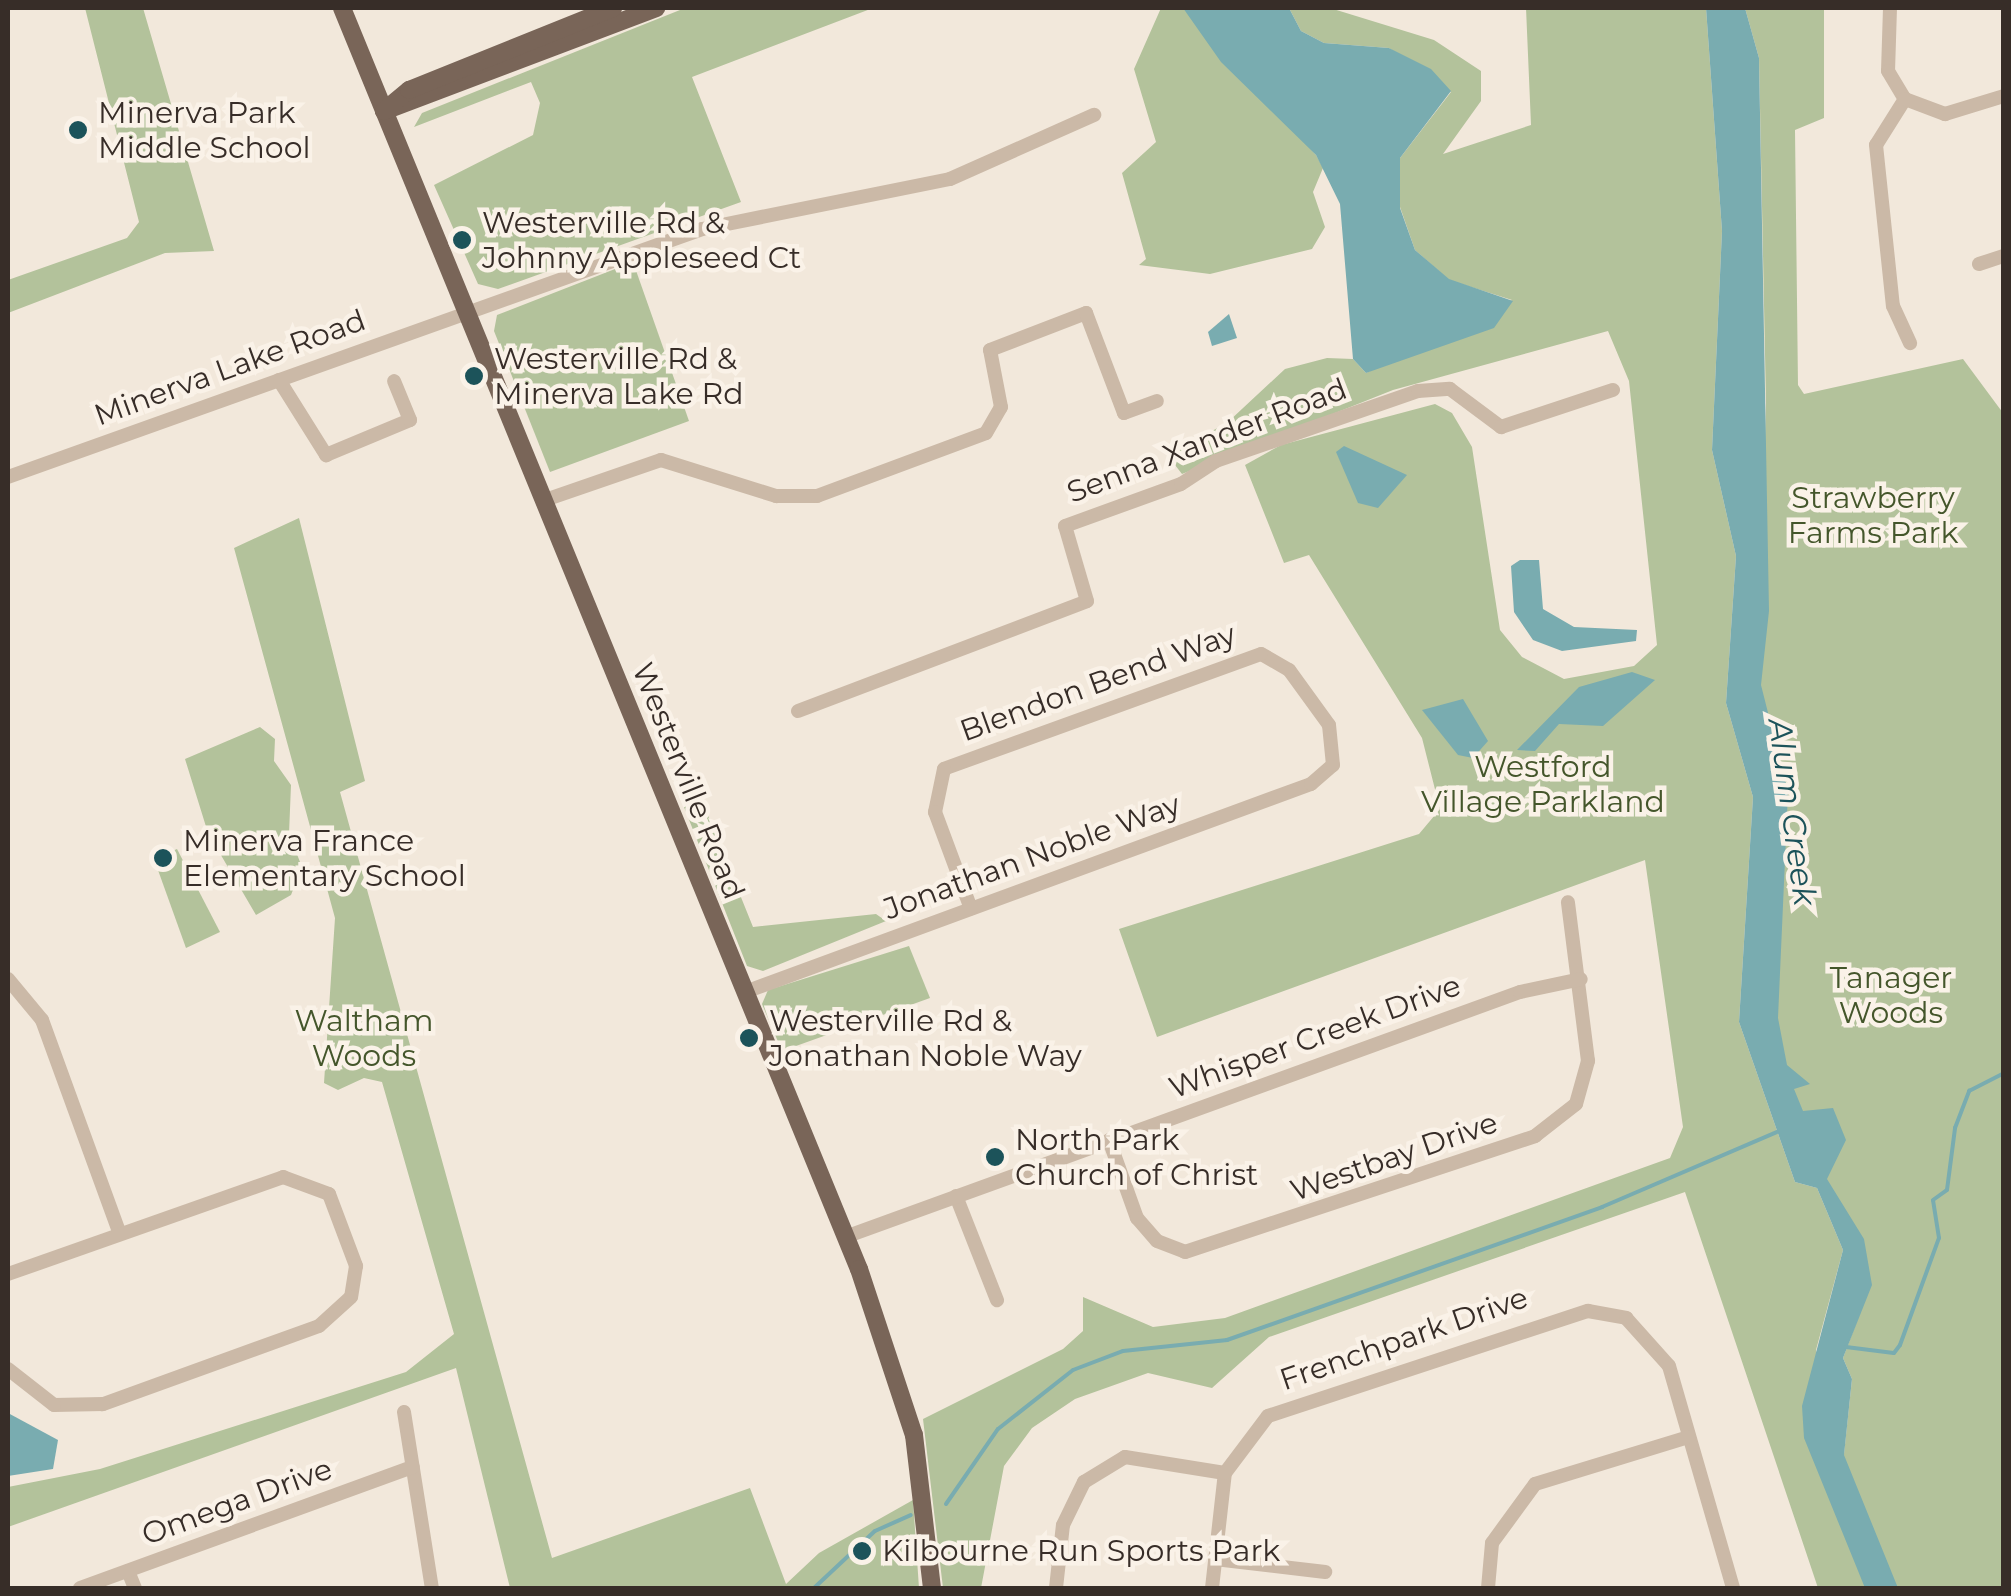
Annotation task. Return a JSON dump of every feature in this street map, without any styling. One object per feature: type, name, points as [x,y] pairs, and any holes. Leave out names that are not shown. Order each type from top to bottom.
[{"type":"main road","name":"Westerville Road","points":[[342,8],[471,310],[845,1238],[914,1436],[932,1588]]},
{"type":"main road","points":[[384,112],[656,8]]},
{"type":"main road","points":[[384,112],[409,90],[608,10]]},
{"type":"street","points":[[1890,8],[1888,71],[1905,99],[1945,114],[2004,96]]},
{"type":"street","points":[[1905,99],[1876,145],[1893,306],[1910,343]]},
{"type":"street","name":"Minerva Lake Road","points":[[8,477],[702,229],[950,179],[1094,115]]},
{"type":"street","points":[[1979,264],[2004,256]]},
{"type":"street","points":[[545,500],[661,460],[776,496],[816,496],[996,426],[1001,407],[988,356],[995,346],[1086,313],[1124,413],[1157,401]]},
{"type":"street","points":[[280,380],[326,455],[410,420],[394,381]]},
{"type":"street","name":"Senna Xander Road","points":[[798,710],[1087,601],[1065,526],[1181,484],[1216,461],[1418,392],[1450,389],[1501,427],[1613,390]]},
{"type":"street","name":"Blendon Bend Way","points":[[971,909],[935,812],[935,778],[1261,654],[1290,670],[1329,725],[1333,765]]},
{"type":"street","name":"Jonathan Noble Way","points":[[745,992],[1311,784],[1333,765]]},
{"type":"street","points":[[1568,902],[1580,979]]},
{"type":"street","name":"Westbay Drive","points":[[1109,1140],[1137,1218],[1157,1241],[1185,1252],[1535,1136],[1576,1104],[1588,1061],[1580,979]]},
{"type":"street","name":"Whisper Creek Drive","points":[[845,1238],[1109,1140],[1580,979]]},
{"type":"street","points":[[8,980],[42,1020],[119,1232]]},
{"type":"street","points":[[8,1274],[119,1232],[299,1176],[337,1205],[356,1278],[351,1297],[319,1326],[88,1408],[43,1401],[8,1368]]},
{"type":"street","points":[[956,1196],[997,1300]]},
{"type":"street","name":"Frenchpark Drive","points":[[1212,1588],[1226,1472],[1256,1428],[1298,1403],[1550,1318],[1588,1311],[1626,1318],[1669,1366],[1689,1437]]},
{"type":"street","points":[[404,1412],[432,1588]]},
{"type":"street","points":[[1488,1588],[1492,1543],[1534,1484],[1689,1437],[1732,1588]]},
{"type":"street","points":[[1056,1588],[1063,1525],[1084,1482],[1125,1457],[1226,1472]]},
{"type":"street","name":"Omega Drive","points":[[80,1588],[413,1467]]},
{"type":"street","points":[[1215,1558],[1325,1572]]},
{"type":"street","points":[[128,1571],[134,1588]]},
{"type":"green space","points":[[85,8],[143,8],[214,251],[165,253],[8,313],[8,280],[127,238],[139,222]]},
{"type":"green space","points":[[685,8],[873,8],[692,77],[741,202],[498,289],[478,284],[434,185],[533,135],[540,103],[531,82],[414,127],[422,113]]},
{"type":"green space","points":[[1161,8],[1183,8],[1316,155],[1323,168],[1313,192],[1325,227],[1312,249],[1210,274],[1139,265],[1146,259],[1122,173],[1156,142],[1134,69]]},
{"type":"green space","points":[[1289,8],[1330,8],[1434,40],[1481,71],[1481,101],[1443,154],[1531,125],[1526,8],[1706,8],[1722,231],[1712,450],[1736,556],[1726,703],[1753,797],[1739,1022],[1795,1182],[1817,1188],[1843,1250],[1816,1350],[1844,1454],[1852,1379],[1843,1358],[1871,1284],[1782,1078],[1757,743],[1766,403],[1759,58],[1745,8],[1824,8],[1824,118],[1795,130],[1798,385],[1804,394],[1963,359],[2003,413],[2003,1588],[1818,1588],[1685,1192],[1269,1337],[1212,1388],[1148,1373],[1075,1399],[1032,1428],[1004,1466],[981,1588],[943,1588],[923,1419],[1063,1349],[1083,1331],[1083,1297],[1153,1327],[1225,1318],[1670,1158],[1683,1127],[1645,860],[1157,1037],[1119,929],[1419,834],[1440,809],[1422,738],[1309,555],[1284,563],[1245,465],[1281,445],[1435,404],[1452,413],[1472,447],[1500,630],[1522,657],[1564,679],[1634,666],[1657,645],[1629,381],[1608,331],[1393,390],[1182,474],[1168,456],[1228,422],[1285,369],[1327,358],[1353,359],[1366,373],[1512,300],[1449,280],[1415,250],[1400,207],[1400,158],[1451,92],[1389,48],[1324,43],[1301,31]]},
{"type":"green space","points":[[633,262],[689,421],[550,472],[494,331],[497,315]]},
{"type":"green space","name":"Waltham Woods","points":[[299,518],[365,781],[340,792],[552,1558],[750,1488],[786,1584],[819,1553],[913,1500],[919,1588],[510,1588],[456,1368],[8,1527],[8,1487],[100,1469],[406,1372],[454,1334],[382,1082],[364,1078],[338,1090],[324,1083],[335,918],[234,548]]},
{"type":"green space","points":[[260,727],[275,739],[274,761],[291,785],[289,834],[302,867],[291,895],[256,915],[208,833],[185,759]]},
{"type":"green space","points":[[697,788],[753,927],[876,914],[886,921],[763,971],[747,966],[680,797]]},
{"type":"green space","points":[[177,849],[220,932],[186,948],[154,859]]},
{"type":"green space","points":[[909,946],[930,998],[782,1051],[762,1004],[768,990]]},
{"type":"water","points":[[1183,8],[1289,8],[1301,31],[1324,43],[1389,48],[1431,69],[1451,91],[1400,158],[1400,208],[1415,250],[1449,279],[1513,301],[1494,328],[1366,373],[1353,359],[1340,204],[1316,155],[1221,62]]},
{"type":"water","points":[[1706,8],[1745,8],[1759,58],[1769,611],[1761,685],[1788,792],[1778,1018],[1787,1065],[1810,1084],[1794,1089],[1803,1111],[1833,1108],[1846,1140],[1827,1179],[1864,1239],[1872,1285],[1843,1358],[1852,1379],[1844,1455],[1898,1588],[1865,1588],[1804,1438],[1802,1406],[1843,1250],[1817,1188],[1795,1182],[1739,1022],[1753,797],[1726,703],[1736,556],[1712,450],[1722,231]]},
{"type":"water","points":[[1229,314],[1237,338],[1212,346],[1208,332]]},
{"type":"water","points":[[1344,446],[1407,475],[1378,508],[1358,503],[1336,452]]},
{"type":"water","points":[[1520,560],[1539,560],[1543,609],[1574,627],[1637,630],[1636,641],[1562,651],[1533,640],[1514,612],[1511,566]]},
{"type":"water","points":[[1632,672],[1655,680],[1603,726],[1559,724],[1535,751],[1517,750],[1579,687]]},
{"type":"water","points":[[1463,699],[1488,741],[1473,758],[1458,755],[1422,710]]},
{"type":"water","points":[[8,1413],[58,1440],[53,1469],[8,1476]]},
{"type":"waterway","points":[[1846,1347],[1894,1353],[1900,1345],[1939,1238],[1933,1200],[1947,1190],[1955,1128],[1969,1091],[2004,1073]]},
{"type":"waterway","points":[[946,1504],[998,1429],[1073,1370],[1123,1351],[1227,1340],[1602,1207],[1777,1132]]},
{"type":"waterway","points":[[814,1588],[875,1531],[911,1515]]},
{"type":"place","name":"Minerva Park Middle School","points":[[78,130]]},
{"type":"place","name":"Westerville Rd & Johnny Appleseed Ct","points":[[462,240]]},
{"type":"place","name":"Westerville Rd & Minerva Lake Rd","points":[[474,376]]},
{"type":"place","name":"Minerva France Elementary School","points":[[163,858]]},
{"type":"place","name":"Westerville Rd & Jonathan Noble Way","points":[[749,1038]]},
{"type":"place","name":"North Park Church of Christ","points":[[995,1157]]},
{"type":"place","name":"Kilbourne Run Sports Park","points":[[862,1551]]},
{"type":"park label","name":"Strawberry Farms Park","points":[[1873,515]]},
{"type":"park label","name":"Westford Village Parkland","points":[[1543,784]]},
{"type":"park label","name":"Tanager Woods","points":[[1891,995]]},
{"type":"water label","name":"Alum Creek","points":[[1792,812]]}]
